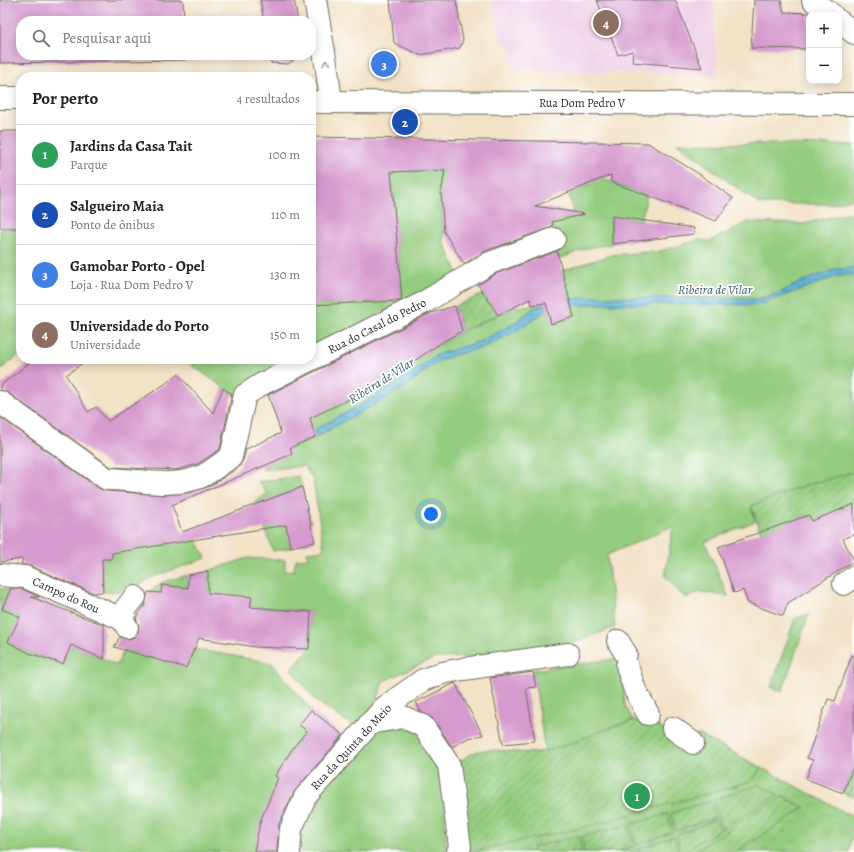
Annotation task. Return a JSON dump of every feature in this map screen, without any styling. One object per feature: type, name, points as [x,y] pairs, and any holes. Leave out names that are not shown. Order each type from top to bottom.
[{"type":"street","points":[[315,0],[327,70],[321,102]]},
{"type":"street","points":[[813,0],[828,12]]},
{"type":"street","points":[[842,23],[854,33]]},
{"type":"street","points":[[0,98],[16,98]]},
{"type":"street","name":"Rua Dom Pedro V","points":[[321,102],[854,104]]},
{"type":"street","name":"Rua do Casal do Pedro","points":[[316,357],[423,303],[490,263],[554,238]]},
{"type":"street","name":"Rua do Casal do Pedro","points":[[0,402],[108,479],[129,479],[161,484],[180,483],[201,477],[231,457],[240,444],[245,395],[262,384],[302,364]]},
{"type":"street","name":"Campo do Rou","points":[[0,575],[25,577],[125,623],[126,608],[135,597]]},
{"type":"street","name":"Rua da Quinta do Meio","points":[[289,852],[291,829],[305,797],[384,708],[423,680],[442,673],[568,654]]},
{"type":"street","points":[[624,654],[635,690],[648,714]]},
{"type":"street","points":[[370,723],[403,717],[423,726],[449,765],[460,847],[458,852]]},
{"type":"street","points":[[674,722],[693,743]]},
{"type":"shaded area","points":[[491,0],[713,0],[717,75],[512,69],[512,50],[501,39]]},
{"type":"green space","points":[[388,138],[407,138],[411,171],[443,170],[451,165],[441,194],[444,242],[458,273],[316,346],[316,305],[402,301]]},
{"type":"green space","points":[[677,143],[854,145],[854,198],[832,204],[759,204]]},
{"type":"green space","points":[[593,175],[647,196],[641,220],[612,217],[612,244],[587,248],[559,259],[552,222],[575,216],[569,195],[590,184]]},
{"type":"green space","points":[[854,211],[854,268],[836,269],[805,280],[779,293],[757,299],[596,297],[569,299],[561,271],[611,255],[660,251],[698,240],[711,241],[747,222],[804,224]]},
{"type":"green space","points":[[0,229],[16,229],[16,357],[0,370]]},
{"type":"green space","points":[[854,275],[854,472],[803,486],[751,507],[755,521],[705,542],[728,596],[700,592],[685,598],[665,576],[673,526],[607,555],[615,627],[562,647],[478,657],[435,658],[383,681],[374,712],[357,728],[317,702],[291,669],[309,649],[311,612],[250,606],[252,598],[208,598],[208,571],[248,558],[285,560],[285,571],[294,570],[296,559],[308,558],[307,552],[324,550],[313,480],[304,466],[264,470],[262,467],[290,448],[316,437],[401,389],[440,360],[483,348],[529,323],[547,310],[551,324],[574,317],[571,306],[598,304],[758,305],[838,276]]},
{"type":"green space","points":[[484,294],[498,315],[462,331],[455,306]]},
{"type":"green space","points":[[546,303],[534,308],[513,324],[481,341],[436,355],[397,383],[353,409],[313,430],[306,420],[400,369],[462,331],[515,307]]},
{"type":"green space","points":[[190,364],[285,364],[237,397]]},
{"type":"green space","points":[[854,472],[854,504],[812,521],[809,515],[782,525],[763,539],[751,506],[803,486]]},
{"type":"green space","points":[[299,476],[302,487],[263,502],[269,525],[307,508],[311,523],[289,530],[294,547],[273,551],[255,502],[267,494],[258,482]]},
{"type":"green space","points":[[194,535],[206,558],[150,578],[133,591],[103,592],[102,559],[112,559],[111,545]]},
{"type":"green space","points":[[188,575],[188,595],[181,594],[183,587],[162,585],[161,593],[148,592],[163,582]]},
{"type":"green space","points":[[0,588],[10,591],[2,609],[20,617],[8,642],[29,653],[63,664],[71,645],[117,665],[124,650],[186,667],[195,649],[272,663],[311,710],[299,724],[307,731],[293,748],[275,776],[281,779],[260,822],[254,852],[0,852]]},
{"type":"green space","points":[[809,614],[782,692],[771,687],[795,618]]},
{"type":"green space","points":[[621,658],[625,705],[633,720],[556,749],[545,751],[533,670]]},
{"type":"green space","points":[[646,719],[690,746],[698,734],[854,817],[849,852],[464,852],[460,761],[480,752],[498,751],[526,753],[551,750],[579,741],[618,725]]},
{"type":"green space","points":[[646,719],[690,746],[698,734],[761,768],[753,781],[581,828],[469,852],[456,767],[464,758],[473,753],[483,751],[494,750],[527,753],[552,749],[566,745],[605,729],[632,721]]},
{"type":"green space","points":[[385,727],[415,729],[440,760],[445,792],[446,852],[296,852],[301,822],[312,804],[368,735]]},
{"type":"green space","points":[[853,768],[854,793],[853,797],[843,793]]},
{"type":"green space","points":[[758,785],[778,794],[722,829],[713,800]]},
{"type":"green space","points":[[782,796],[805,808],[735,852],[693,852]]},
{"type":"green space","points":[[710,801],[715,817],[676,831],[671,813]]},
{"type":"green space","points":[[668,814],[673,832],[637,845],[631,824]]},
{"type":"green space","points":[[716,819],[720,830],[681,852],[677,835]]},
{"type":"green space","points":[[628,825],[634,846],[617,852],[584,852],[583,836]]},
{"type":"green space","points":[[580,836],[581,852],[533,852],[533,847]]},
{"type":"green space","points":[[674,836],[678,852],[638,852],[638,849]]},
{"type":"water","points":[[854,268],[854,275],[838,276],[758,305],[598,304],[571,306],[569,299],[596,297],[757,299],[779,293],[805,280],[836,269]]},
{"type":"water","points":[[546,303],[547,310],[516,331],[483,348],[440,360],[402,389],[316,437],[313,430],[353,409],[397,383],[436,355],[481,341],[513,324],[534,308]]},
{"type":"building","points":[[0,0],[183,0],[184,16],[16,16],[16,60],[185,60],[0,63]]},
{"type":"building","points":[[260,0],[294,0],[297,16],[263,16]]},
{"type":"building","points":[[390,0],[456,0],[463,40],[460,48],[420,55],[394,43]]},
{"type":"building","points":[[597,0],[675,0],[702,68],[632,62],[633,51],[618,55]]},
{"type":"building","points":[[754,0],[781,0],[784,12],[806,13],[806,49],[751,48]]},
{"type":"building","points":[[271,60],[294,60],[288,64],[271,63]]},
{"type":"building","points":[[0,131],[16,131],[16,228],[0,228]]},
{"type":"building","points":[[316,137],[648,143],[696,172],[733,198],[716,221],[611,182],[611,175],[535,206],[585,214],[552,222],[553,227],[485,251],[464,264],[444,232],[441,194],[445,170],[391,172],[402,300],[316,305]]},
{"type":"building","points":[[612,216],[694,228],[694,234],[612,244]]},
{"type":"building","points":[[557,251],[574,317],[551,324],[546,303],[532,305],[530,299],[498,315],[478,285],[495,274]]},
{"type":"building","points":[[455,306],[462,331],[442,342],[379,385],[310,418],[315,437],[290,448],[292,454],[172,505],[182,532],[302,487],[315,542],[290,547],[286,525],[112,553],[112,559],[102,559],[103,592],[93,593],[30,566],[21,564],[23,559],[0,562],[0,417],[100,489],[107,491],[165,495],[192,492],[210,486],[238,468],[243,460],[246,449],[281,433],[268,395],[431,313]]},
{"type":"building","points":[[28,364],[81,364],[66,375],[88,412],[96,407],[108,421],[178,374],[213,413],[223,388],[232,394],[220,449],[198,464],[176,470],[111,467],[7,392],[0,390],[0,386]]},
{"type":"building","points":[[854,504],[854,534],[843,539],[854,561],[788,603],[783,616],[748,603],[743,590],[734,593],[718,547],[809,515],[812,521]]},
{"type":"building","points":[[208,571],[208,593],[252,597],[250,607],[311,612],[309,649],[255,647],[199,638],[186,668],[114,647],[120,637],[128,639],[134,637],[138,633],[139,626],[136,618],[145,605],[148,592],[161,593],[162,585],[188,588],[188,575]]},
{"type":"building","points":[[11,588],[22,589],[39,597],[31,597],[104,625],[104,659],[71,645],[63,664],[29,653],[8,642],[20,617],[2,609]]},
{"type":"building","points":[[852,655],[854,656],[854,765],[843,793],[806,779],[813,760],[807,758],[828,699],[835,701]]},
{"type":"building","points":[[533,672],[536,687],[526,688],[535,741],[503,744],[490,678]]},
{"type":"building","points":[[455,683],[483,735],[468,738],[452,747],[433,719],[421,712],[416,702]]},
{"type":"building","points":[[311,710],[343,735],[294,792],[279,824],[277,852],[254,852],[260,822],[278,778],[275,776],[293,748],[307,731],[299,725]]},
{"type":"place","name":"Universidade do Porto","points":[[606,23]]},
{"type":"place","name":"Gamobar Porto - Opel","points":[[384,64]]},
{"type":"place","name":"Salgueiro Maia","points":[[405,122]]},
{"type":"place","name":"Jardins da Casa Tait","points":[[637,796]]},
{"type":"water label","name":"Ribeira de Vilar","points":[[715,289]]},
{"type":"water label","name":"Ribeira de Vilar","points":[[381,380]]}]
